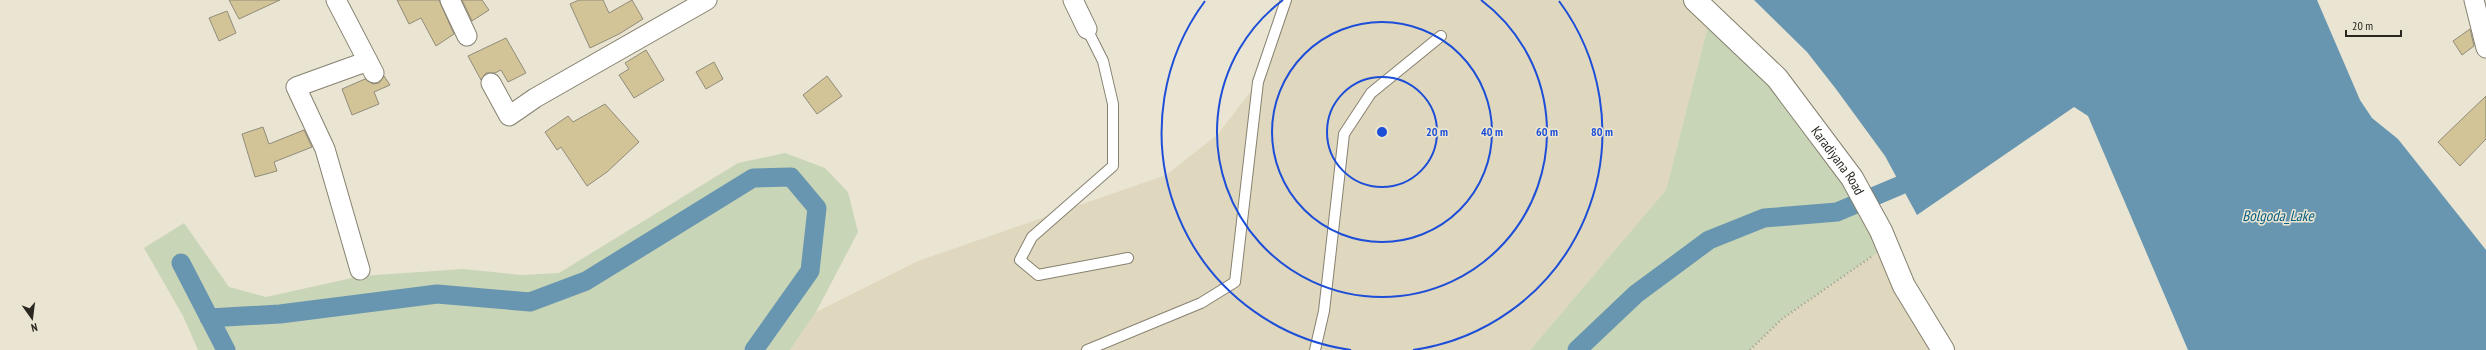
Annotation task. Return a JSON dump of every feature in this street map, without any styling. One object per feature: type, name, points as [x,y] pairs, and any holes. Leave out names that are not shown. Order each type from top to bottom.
[{"type":"street","points":[[336,0],[371,67],[296,87],[325,149],[360,270]]},
{"type":"street","points":[[450,0],[467,36]]},
{"type":"street","points":[[491,84],[509,116],[535,98],[707,0]]},
{"type":"street","points":[[1073,0],[1087,29]]},
{"type":"street","name":"Karadiyana Road","points":[[1695,0],[1777,78],[1852,178],[1884,238],[1904,286],[1943,350]]},
{"type":"street","points":[[2474,0],[2486,48]]},
{"type":"lane","points":[[1087,350],[1201,303],[1235,282],[1258,82],[1286,0]]},
{"type":"lane","points":[[1087,29],[1103,61],[1113,104],[1113,166],[1032,237],[1020,260],[1038,275],[1128,258]]},
{"type":"lane","points":[[1315,350],[1324,311],[1344,134],[1371,93],[1441,36]]},
{"type":"path","points":[[1750,350],[1782,319],[1884,238]]},
{"type":"shaded area","points":[[1286,0],[1695,0],[1711,14],[1666,190],[1530,350],[790,350],[816,312],[918,261],[1166,175],[1217,135],[1258,82]]},
{"type":"shaded area","points":[[1887,246],[1943,350],[1750,350],[1782,319]]},
{"type":"green space","points":[[1711,14],[1777,78],[1887,246],[1782,319],[1750,350],[1530,350],[1666,190]]},
{"type":"green space","points":[[785,153],[825,168],[848,192],[858,232],[816,312],[790,350],[198,350],[183,316],[144,248],[184,223],[229,287],[266,297],[361,276],[463,269],[521,275],[559,273],[738,163]]},
{"type":"water","name":"Bolgoda_Lake","points":[[1754,0],[2317,0],[2360,100],[2372,118],[2398,139],[2486,250],[2486,350],[2188,350],[2088,116],[2074,107],[1917,215],[1885,156],[1836,89],[1807,52]]},
{"type":"building","points":[[229,0],[280,0],[239,19]]},
{"type":"building","points":[[397,0],[439,0],[454,34],[436,46],[421,18],[409,24]]},
{"type":"building","points":[[462,0],[482,0],[489,10],[472,21]]},
{"type":"building","points":[[579,0],[603,0],[609,13],[632,0],[643,19],[619,34],[590,48],[570,4]]},
{"type":"building","points":[[227,11],[236,33],[219,41],[209,18]]},
{"type":"building","points":[[2470,29],[2474,46],[2462,55],[2453,41]]},
{"type":"building","points":[[506,38],[526,73],[508,82],[501,70],[495,73],[486,73],[481,80],[468,56]]},
{"type":"building","points":[[646,50],[664,80],[634,98],[619,75],[629,69],[625,63]]},
{"type":"building","points":[[714,62],[723,79],[706,89],[696,72]]},
{"type":"building","points":[[384,76],[390,85],[374,92],[379,104],[352,115],[342,89],[365,79],[373,84],[379,83]]},
{"type":"building","points":[[827,76],[842,96],[817,114],[803,95]]},
{"type":"building","points":[[2486,96],[2486,139],[2460,166],[2438,142]]},
{"type":"building","points":[[605,104],[639,142],[607,172],[587,186],[561,147],[557,150],[545,132],[568,116],[573,122]]},
{"type":"building","points":[[263,127],[269,144],[304,130],[312,147],[274,162],[277,171],[255,177],[242,134]]},
{"type":"waterway","points":[[209,318],[280,314],[437,294],[530,302],[586,281],[753,178],[791,177],[817,208],[810,271],[754,350]]},
{"type":"waterway","points":[[1577,350],[1636,294],[1709,240],[1764,218],[1837,212],[1901,185]]},
{"type":"waterway","points":[[181,263],[226,350]]}]
